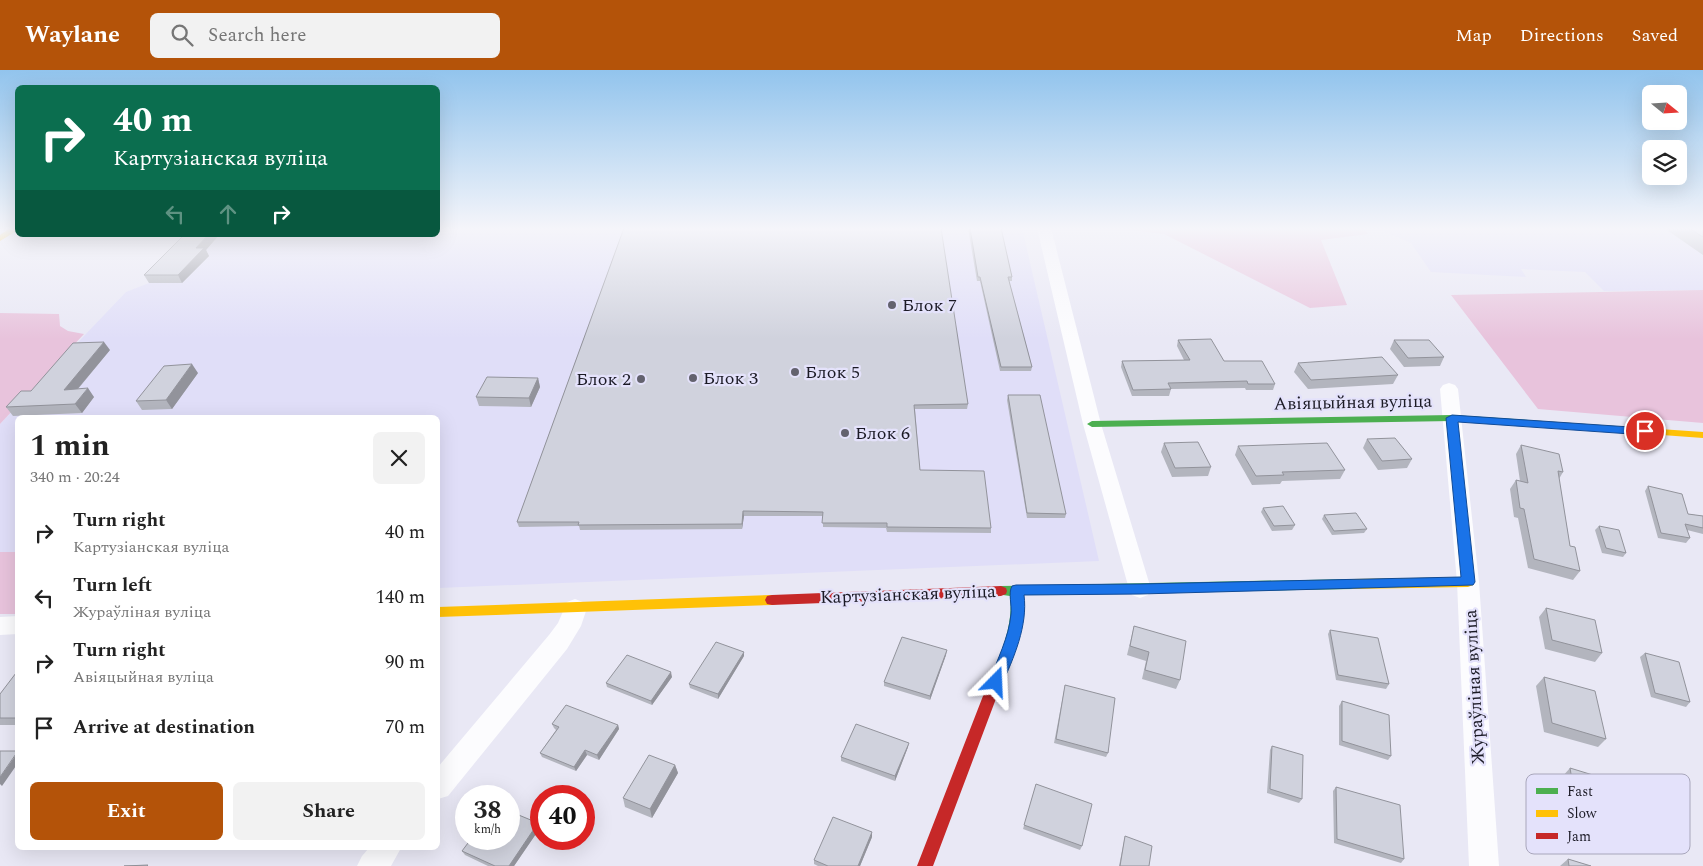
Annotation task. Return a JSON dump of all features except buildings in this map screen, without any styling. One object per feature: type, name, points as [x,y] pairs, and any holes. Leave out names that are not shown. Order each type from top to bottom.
[{"type":"street","points":[[1053,265],[1092,424],[1140,589]]},
{"type":"street","name":"Жураўліная вуліца","points":[[1449,389],[1468,582],[1484,866]]},
{"type":"street","name":"Авіяцыйная вуліца","points":[[1092,424],[1452,418],[1703,435]]},
{"type":"street","name":"Картузіанская вуліца","points":[[440,612],[1016,590],[1468,582]]},
{"type":"street","points":[[924,866],[1017,626],[1019,606],[1016,590]]},
{"type":"street","points":[[440,785],[558,642],[570,626],[575,608]]},
{"type":"street","points":[[0,626],[15,625]]},
{"type":"street","points":[[372,866],[386,850]]},
{"type":"shaded area","points":[[200,265],[1031,265],[1099,561],[440,588],[440,415],[15,415],[15,552],[0,552],[0,424],[126,292],[149,283],[182,283]]},
{"type":"shaded area","points":[[1225,265],[1331,265],[1347,305],[1310,308]]},
{"type":"shaded area","points":[[1426,265],[1703,265],[1703,290],[1604,291],[1585,272],[1521,269],[1526,277],[1431,272]]},
{"type":"shaded area","points":[[1703,290],[1703,423],[1538,409],[1451,295]]},
{"type":"shaded area","points":[[0,313],[59,314],[60,326],[68,331],[84,334],[0,424]]},
{"type":"shaded area","points":[[0,552],[15,552],[15,614],[0,614]]},
{"type":"traffic: fast","points":[[1092,424],[1452,418],[1529,423]]},
{"type":"traffic: fast","points":[[1001,591],[1353,584]]},
{"type":"traffic: fast","points":[[990,696],[1006,657],[1014,631],[1017,617],[1016,590]]},
{"type":"traffic: slow","points":[[1529,423],[1703,435]]},
{"type":"traffic: slow","points":[[1353,584],[1468,582]]},
{"type":"traffic: slow","points":[[440,612],[772,600]]},
{"type":"traffic: jam","points":[[772,600],[1001,591]]},
{"type":"traffic: jam","points":[[925,866],[990,696]]},
{"type":"place","name":"Блок 7","points":[[892,305]]},
{"type":"place","name":"Блок 5","points":[[795,372]]},
{"type":"place","name":"Блок 3","points":[[693,378]]},
{"type":"place","name":"Блок 2","points":[[641,379]]},
{"type":"place","name":"Блок 6","points":[[845,433]]},
{"type":"route","points":[[996,682],[1017,626],[1019,606],[1016,590],[1468,582],[1452,418],[1645,431]]}]
